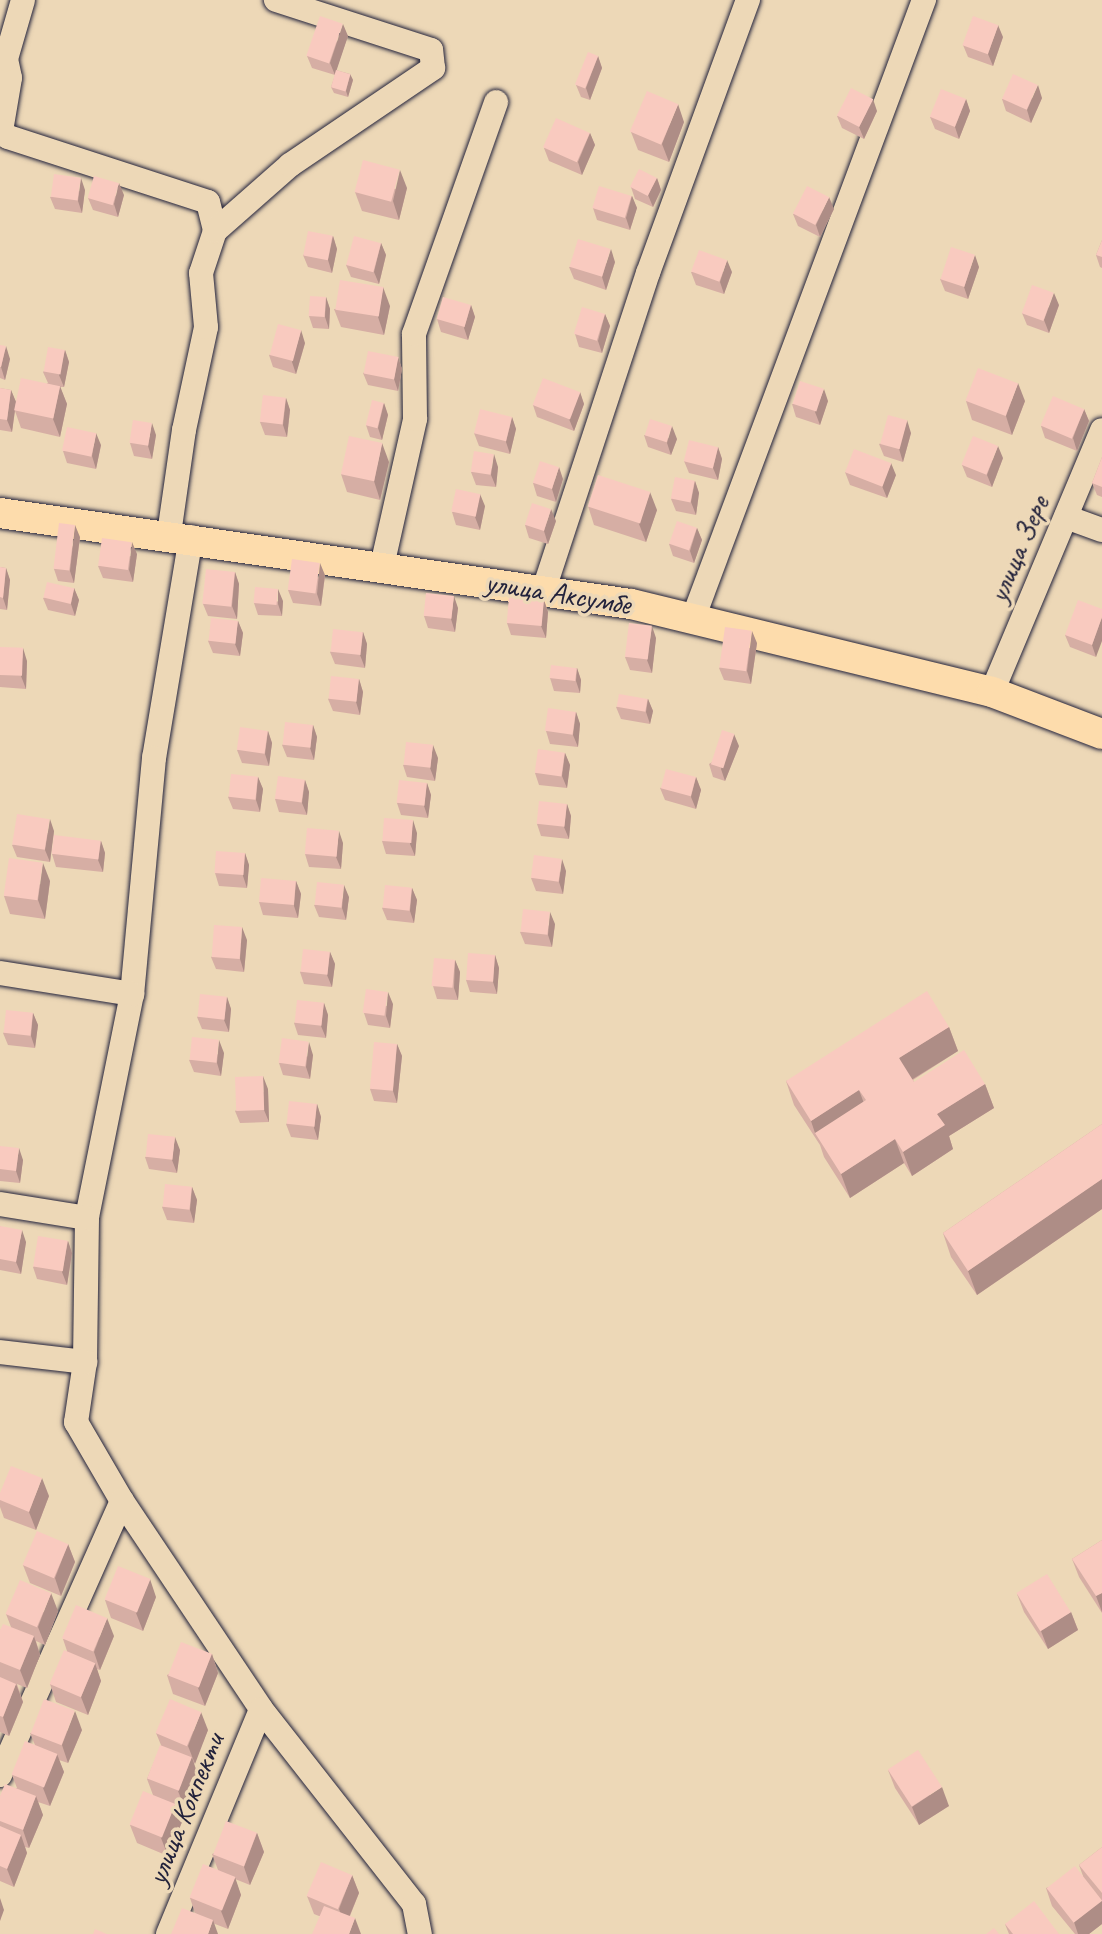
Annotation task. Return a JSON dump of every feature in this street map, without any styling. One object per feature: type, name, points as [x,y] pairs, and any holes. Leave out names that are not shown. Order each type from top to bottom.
[{"type":"main road","name":"улица Аксумбе","points":[[0,513],[180,536],[694,616],[844,659],[992,692],[1102,734]]},
{"type":"street","points":[[23,0],[3,60],[10,78],[1,131],[8,137],[208,202],[215,231]]},
{"type":"street","points":[[276,0],[431,50],[433,68],[290,165],[215,231],[201,273],[206,327],[184,430],[180,536],[154,758],[132,993],[87,1218],[85,1362],[76,1422],[122,1502],[261,1709],[414,1904],[420,1934]]},
{"type":"street","points":[[543,592],[648,273],[748,0]]},
{"type":"street","points":[[694,616],[923,0]]},
{"type":"street","points":[[382,566],[415,419],[414,334],[496,103]]},
{"type":"street","name":"улица Зере","points":[[992,692],[1102,430]]},
{"type":"street","points":[[1066,517],[1102,530]]},
{"type":"street","points":[[0,973],[132,993]]},
{"type":"street","points":[[0,1205],[87,1218]]},
{"type":"street","points":[[0,1352],[85,1362]]},
{"type":"street","points":[[0,1774],[122,1502]]},
{"type":"street","name":"улица Кокпекти","points":[[168,1934],[261,1709]]},
{"type":"street","points":[[401,1934],[414,1904]]},
{"type":"building","points":[[320,16],[343,24],[329,64],[306,56]]},
{"type":"building","points":[[973,16],[998,25],[988,54],[962,45]]},
{"type":"building","points":[[588,52],[598,56],[585,89],[575,84]]},
{"type":"building","points":[[336,70],[350,74],[345,91],[331,87]]},
{"type":"building","points":[[1013,74],[1038,85],[1027,110],[1002,99]]},
{"type":"building","points":[[851,88],[873,99],[859,127],[837,116]]},
{"type":"building","points":[[941,89],[966,99],[955,127],[930,117]]},
{"type":"building","points":[[647,91],[678,104],[661,145],[630,132]]},
{"type":"building","points":[[556,118],[590,133],[577,162],[543,147]]},
{"type":"building","points":[[363,160],[400,170],[391,202],[354,192]]},
{"type":"building","points":[[639,169],[657,178],[648,196],[630,187]]},
{"type":"building","points":[[54,174],[81,178],[78,201],[51,197]]},
{"type":"building","points":[[94,176],[119,183],[113,205],[88,198]]},
{"type":"building","points":[[599,186],[632,196],[625,218],[592,208]]},
{"type":"building","points":[[807,186],[829,197],[815,225],[793,214]]},
{"type":"building","points":[[308,231],[333,236],[328,260],[303,256]]},
{"type":"building","points":[[354,236],[381,243],[373,272],[346,265]]},
{"type":"building","points":[[578,239],[611,249],[602,277],[570,267]]},
{"type":"building","points":[[1102,240],[1102,257],[1096,255]]},
{"type":"building","points":[[951,247],[975,255],[964,287],[940,279]]},
{"type":"building","points":[[699,250],[727,260],[719,282],[691,272]]},
{"type":"building","points":[[340,280],[383,287],[379,317],[335,310]]},
{"type":"building","points":[[1032,285],[1054,293],[1043,321],[1022,313]]},
{"type":"building","points":[[310,296],[326,297],[325,317],[309,316]]},
{"type":"building","points":[[443,297],[471,305],[465,327],[437,319]]},
{"type":"building","points":[[582,307],[605,314],[597,341],[574,334]]},
{"type":"building","points":[[278,324],[301,330],[293,361],[270,355]]},
{"type":"building","points":[[0,345],[6,346],[1,367],[0,367]]},
{"type":"building","points":[[48,347],[65,350],[60,375],[44,372]]},
{"type":"building","points":[[368,351],[398,357],[394,379],[364,374]]},
{"type":"building","points":[[978,368],[1018,383],[1006,416],[965,401]]},
{"type":"building","points":[[21,378],[60,386],[53,419],[14,410]]},
{"type":"building","points":[[543,378],[580,392],[570,419],[533,405]]},
{"type":"building","points":[[800,381],[824,389],[816,412],[793,404]]},
{"type":"building","points":[[0,388],[11,390],[7,420],[0,419]]},
{"type":"building","points":[[263,395],[286,398],[283,425],[260,422]]},
{"type":"building","points":[[1053,396],[1084,409],[1072,439],[1040,425]]},
{"type":"building","points":[[372,400],[384,403],[377,428],[366,425]]},
{"type":"building","points":[[480,409],[512,417],[506,441],[474,433]]},
{"type":"building","points":[[888,415],[907,420],[900,449],[880,444]]},
{"type":"building","points":[[650,419],[672,426],[667,442],[645,435]]},
{"type":"building","points":[[133,420],[152,423],[148,446],[129,443]]},
{"type":"building","points":[[67,427],[96,433],[91,457],[62,450]]},
{"type":"building","points":[[349,436],[382,443],[374,481],[341,474]]},
{"type":"building","points":[[973,436],[998,446],[986,475],[961,465]]},
{"type":"building","points":[[689,440],[718,447],[713,469],[684,461]]},
{"type":"building","points":[[854,449],[891,463],[882,487],[845,472]]},
{"type":"building","points":[[474,451],[494,454],[490,475],[471,472]]},
{"type":"building","points":[[1102,457],[1102,487],[1092,483]]},
{"type":"building","points":[[540,461],[559,467],[552,489],[533,483]]},
{"type":"building","points":[[598,475],[650,492],[640,523],[588,506]]},
{"type":"building","points":[[675,477],[695,481],[690,502],[671,499]]},
{"type":"building","points":[[456,489],[480,494],[476,517],[451,511]]},
{"type":"building","points":[[532,503],[551,509],[544,531],[525,525]]},
{"type":"building","points":[[677,521],[697,528],[689,551],[669,544]]},
{"type":"building","points":[[59,523],[75,525],[69,571],[53,569]]},
{"type":"building","points":[[102,538],[132,542],[128,570],[98,566]]},
{"type":"building","points":[[292,559],[320,563],[315,594],[288,590]]},
{"type":"building","points":[[0,567],[6,568],[3,598],[0,597]]},
{"type":"building","points":[[206,569],[235,572],[231,607],[202,604]]},
{"type":"building","points":[[47,582],[74,588],[71,604],[43,598]]},
{"type":"building","points":[[255,587],[278,589],[277,605],[254,603]]},
{"type":"building","points":[[426,593],[454,596],[451,619],[424,616]]},
{"type":"building","points":[[509,597],[544,600],[542,626],[507,623]]},
{"type":"building","points":[[1078,600],[1102,609],[1102,617],[1092,645],[1065,635]]},
{"type":"building","points":[[211,618],[238,621],[235,644],[209,641]]},
{"type":"building","points":[[629,623],[652,626],[648,660],[625,657]]},
{"type":"building","points":[[725,627],[752,631],[746,671],[719,668]]},
{"type":"building","points":[[333,629],[363,632],[360,655],[331,652]]},
{"type":"building","points":[[0,647],[23,648],[22,676],[0,675]]},
{"type":"building","points":[[551,665],[577,668],[575,681],[549,678]]},
{"type":"building","points":[[331,676],[359,679],[356,702],[329,699]]},
{"type":"building","points":[[619,694],[648,699],[645,712],[617,707]]},
{"type":"building","points":[[548,708],[576,712],[573,735],[545,731]]},
{"type":"building","points":[[285,722],[313,725],[310,748],[283,745]]},
{"type":"building","points":[[240,727],[268,731],[265,754],[237,750]]},
{"type":"building","points":[[722,730],[734,734],[723,768],[711,764]]},
{"type":"building","points":[[406,742],[433,745],[430,768],[404,765]]},
{"type":"building","points":[[538,749],[565,753],[561,777],[535,773]]},
{"type":"building","points":[[666,769],[696,777],[691,796],[661,788]]},
{"type":"building","points":[[231,774],[258,777],[255,800],[229,797]]},
{"type":"building","points":[[278,776],[305,780],[302,803],[275,799]]},
{"type":"building","points":[[399,780],[427,783],[424,806],[397,803]]},
{"type":"building","points":[[539,801],[567,804],[564,827],[537,824]]},
{"type":"building","points":[[17,814],[50,819],[45,850],[12,845]]},
{"type":"building","points":[[384,818],[413,820],[411,843],[382,841]]},
{"type":"building","points":[[307,828],[339,831],[337,857],[305,854]]},
{"type":"building","points":[[54,835],[101,841],[98,860],[52,854]]},
{"type":"building","points":[[216,851],[245,853],[243,875],[214,873]]},
{"type":"building","points":[[534,855],[562,859],[559,882],[531,878]]},
{"type":"building","points":[[9,858],[43,863],[37,900],[4,896]]},
{"type":"building","points":[[261,878],[296,881],[294,905],[259,902]]},
{"type":"building","points":[[317,882],[344,885],[341,908],[315,905]]},
{"type":"building","points":[[385,885],[412,888],[409,911],[383,908]]},
{"type":"building","points":[[523,909],[550,912],[547,935],[521,932]]},
{"type":"building","points":[[214,925],[242,927],[240,959],[212,957]]},
{"type":"building","points":[[303,949],[330,952],[327,975],[301,972]]},
{"type":"building","points":[[468,953],[495,955],[493,982],[466,980]]},
{"type":"building","points":[[434,958],[455,960],[452,988],[432,986]]},
{"type":"building","points":[[366,989],[388,992],[384,1016],[363,1013]]},
{"type":"building","points":[[927,991],[949,1027],[899,1058],[914,1082],[964,1050],[985,1084],[937,1114],[945,1125],[903,1152],[895,1139],[841,1174],[815,1133],[866,1100],[859,1090],[811,1121],[786,1081]]},
{"type":"building","points":[[200,994],[227,997],[224,1020],[198,1017]]},
{"type":"building","points":[[297,1000],[324,1003],[321,1026],[295,1023]]},
{"type":"building","points":[[6,1010],[33,1013],[30,1036],[4,1033]]},
{"type":"building","points":[[192,1037],[219,1040],[216,1063],[190,1060]]},
{"type":"building","points":[[282,1038],[309,1042],[305,1067],[279,1063]]},
{"type":"building","points":[[374,1042],[397,1044],[393,1091],[370,1089]]},
{"type":"building","points":[[263,1076],[264,1110],[236,1111],[235,1077]]},
{"type":"building","points":[[289,1101],[317,1104],[314,1127],[287,1124]]},
{"type":"building","points":[[1102,1124],[1102,1179],[968,1271],[943,1233]]},
{"type":"building","points":[[148,1134],[175,1137],[172,1160],[146,1157]]},
{"type":"building","points":[[0,1146],[19,1148],[16,1171],[0,1169]]},
{"type":"building","points":[[165,1184],[192,1187],[189,1210],[163,1207]]},
{"type":"building","points":[[0,1226],[22,1230],[16,1262],[0,1259]]},
{"type":"building","points":[[38,1236],[68,1241],[63,1271],[33,1267]]},
{"type":"building","points":[[11,1466],[42,1478],[29,1512],[0,1500],[0,1493]]},
{"type":"building","points":[[37,1531],[68,1544],[54,1578],[23,1565]]},
{"type":"building","points":[[1102,1540],[1102,1593],[1096,1596],[1072,1559]]},
{"type":"building","points":[[118,1566],[150,1579],[137,1612],[105,1599]]},
{"type":"building","points":[[1047,1574],[1071,1612],[1040,1631],[1016,1593]]},
{"type":"building","points":[[20,1580],[51,1593],[37,1627],[6,1614]]},
{"type":"building","points":[[76,1605],[107,1618],[93,1651],[62,1638]]},
{"type":"building","points":[[3,1624],[34,1636],[20,1670],[0,1662],[0,1630]]},
{"type":"building","points":[[181,1642],[212,1654],[199,1687],[168,1676]]},
{"type":"building","points":[[64,1650],[95,1663],[81,1697],[50,1684]]},
{"type":"building","points":[[0,1677],[16,1684],[3,1717],[0,1716]]},
{"type":"building","points":[[44,1699],[75,1711],[62,1745],[31,1734]]},
{"type":"building","points":[[170,1699],[201,1712],[187,1746],[156,1733]]},
{"type":"building","points":[[25,1741],[57,1754],[44,1787],[12,1774]]},
{"type":"building","points":[[160,1745],[192,1757],[179,1791],[147,1779]]},
{"type":"building","points":[[918,1750],[942,1787],[912,1807],[888,1770]]},
{"type":"building","points":[[5,1784],[36,1796],[23,1830],[0,1821],[0,1796]]},
{"type":"building","points":[[143,1791],[175,1804],[162,1837],[130,1824]]},
{"type":"building","points":[[226,1821],[257,1833],[244,1866],[213,1855]]},
{"type":"building","points":[[0,1826],[21,1835],[7,1869],[0,1866]]},
{"type":"building","points":[[1102,1847],[1102,1893],[1079,1865]]},
{"type":"building","points":[[321,1862],[352,1875],[338,1909],[307,1896]]},
{"type":"building","points":[[203,1864],[235,1877],[222,1910],[190,1897]]},
{"type":"building","points":[[1075,1866],[1102,1901],[1074,1923],[1047,1888]]},
{"type":"building","points":[[1034,1901],[1059,1934],[1013,1934],[1005,1924]]},
{"type":"building","points":[[324,1906],[355,1918],[349,1934],[312,1934]]},
{"type":"building","points":[[182,1908],[213,1920],[208,1934],[171,1934]]},
{"type":"building","points":[[994,1928],[999,1934],[986,1934]]},
{"type":"building","points":[[95,1929],[107,1934],[93,1934]]}]
